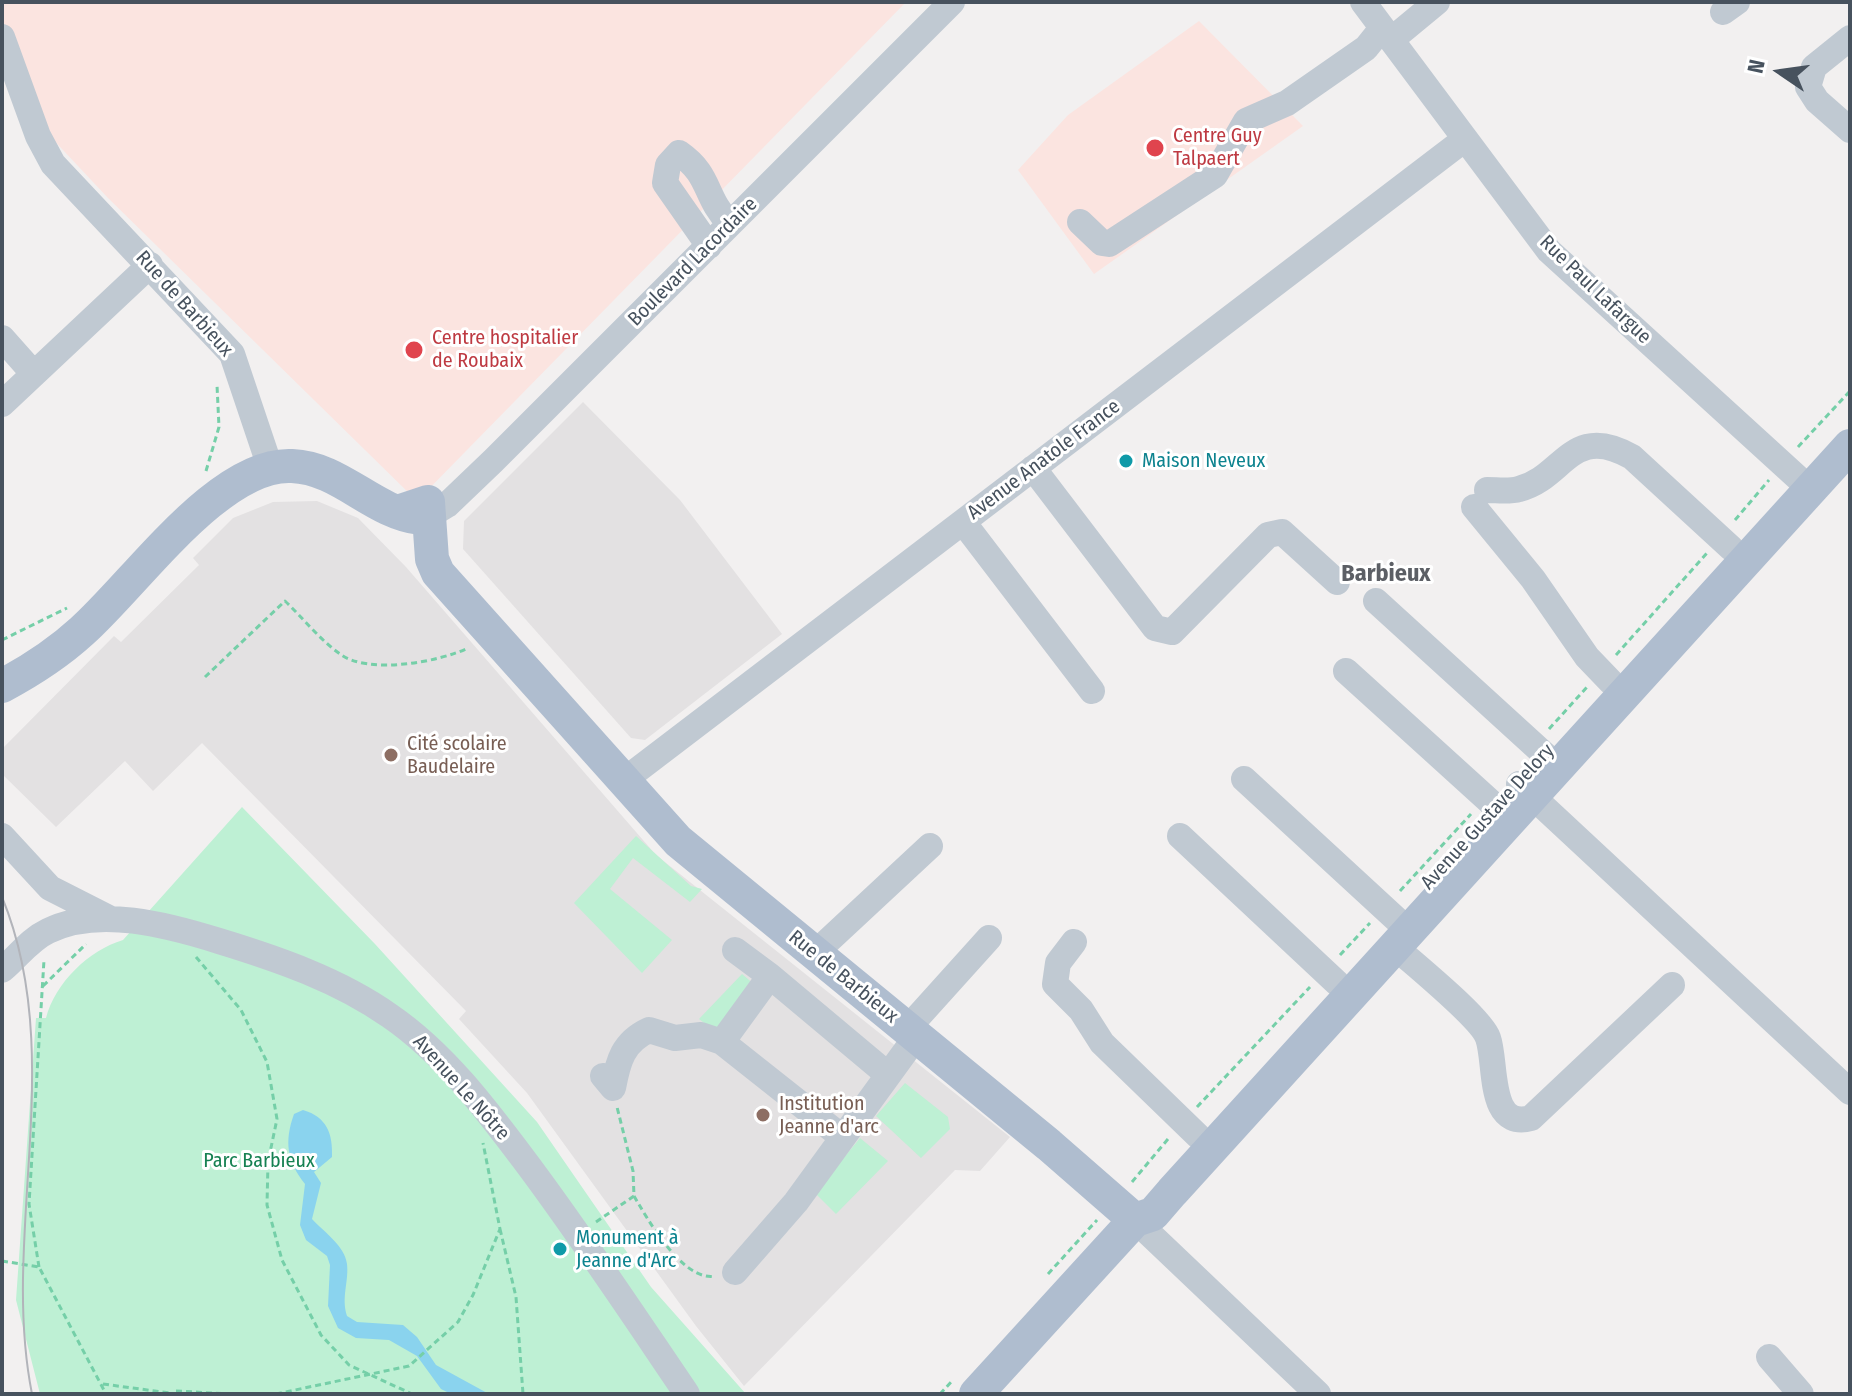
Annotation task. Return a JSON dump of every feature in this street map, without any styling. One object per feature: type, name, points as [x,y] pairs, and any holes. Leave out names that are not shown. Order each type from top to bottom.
[{"type":"main road","name":"Avenue Gustave Delory","points":[[976,1394],[1135,1220],[1153,1214],[1513,797],[1803,483],[1850,418]]},
{"type":"main road","name":"Avenue Gustave Delory","points":[[1513,797],[1545,755],[1731,548],[1803,483],[1850,446]]},
{"type":"main road","points":[[2,686],[63,647],[219,494],[248,474],[270,467],[296,466],[321,471],[372,501],[419,510]]},
{"type":"main road","name":"Rue de Barbieux","points":[[419,510],[435,569],[678,841],[1135,1220]]},
{"type":"main road","points":[[2,661],[113,601]]},
{"type":"main road","name":"Avenue Gustave Delory","points":[[1135,1220],[1138,1201],[1337,983],[1396,933]]},
{"type":"street","name":"Rue Paul Lafargue","points":[[1363,2],[1559,261],[1803,483]]},
{"type":"street","points":[[1080,222],[1102,243],[1109,244],[1215,175],[1246,121],[1287,103],[1437,2]]},
{"type":"street","name":"Boulevard Lacordaire","points":[[419,510],[444,491],[704,241],[936,5]]},
{"type":"street","name":"Rue de Barbieux","points":[[2,37],[49,158],[232,354],[270,467]]},
{"type":"street","points":[[1850,38],[1814,67],[1808,87],[1817,101],[1850,130]]},
{"type":"street","name":"Avenue Anatole France","points":[[623,781],[1465,139]]},
{"type":"street","points":[[704,241],[665,183],[668,165],[679,153],[702,172],[710,200],[725,219]]},
{"type":"street","points":[[2,404],[150,265]]},
{"type":"street","points":[[2,338],[34,374]]},
{"type":"street","points":[[1611,682],[1587,657],[1480,499],[1519,489],[1577,450],[1594,446],[1614,448],[1632,457],[1731,548]]},
{"type":"street","points":[[1033,468],[1155,628],[1172,632],[1268,535],[1282,532],[1337,582]]},
{"type":"street","points":[[963,522],[1092,691]]},
{"type":"street","points":[[1376,601],[1545,755]]},
{"type":"street","points":[[1346,671],[1513,797]]},
{"type":"street","points":[[1393,697],[1513,797],[1850,1092]]},
{"type":"street","points":[[1244,779],[1396,933],[1486,1033],[1496,1099],[1506,1112],[1525,1120],[1531,1118],[1672,985]]},
{"type":"street","points":[[2,836],[50,888],[111,919]]},
{"type":"street","points":[[1180,836],[1337,983]]},
{"type":"street","points":[[815,953],[930,846]]},
{"type":"street","name":"Avenue Le Nôtre","points":[[2,970],[46,932],[62,925],[111,919],[171,928],[229,944],[319,977],[389,1015],[426,1045],[473,1097],[578,1235],[687,1394]]},
{"type":"street","points":[[735,1272],[796,1202],[887,1074],[912,1033],[989,938]]},
{"type":"street","points":[[1074,942],[1058,963],[1055,984],[1081,1010],[1102,1043],[1198,1136]]},
{"type":"street","points":[[735,950],[887,1074]]},
{"type":"street","points":[[722,1042],[770,976]]},
{"type":"street","points":[[608,1082],[633,1038],[649,1030],[675,1038],[701,1035],[722,1042],[842,1137]]},
{"type":"street","name":"Rue de Barbieux","points":[[1135,1220],[1311,1392]]},
{"type":"street","points":[[1769,1357],[1801,1394]]},
{"type":"path","points":[[205,677],[285,601],[342,656],[369,664],[429,662],[466,650],[490,632]]},
{"type":"path","points":[[43,986],[111,919]]},
{"type":"path","points":[[171,928],[241,1010],[267,1062],[277,1119],[268,1162],[267,1205],[282,1260],[321,1335],[349,1365],[412,1394]]},
{"type":"path","points":[[46,932],[29,1204],[39,1267],[106,1394]]},
{"type":"path","points":[[608,1082],[633,1171],[634,1196],[653,1228],[685,1266],[706,1278],[735,1272]]},
{"type":"path","points":[[482,1141],[516,1297],[523,1394]]},
{"type":"path","points":[[578,1235],[634,1196]]},
{"type":"path","points":[[276,1394],[409,1366],[433,1347],[466,1309],[500,1229]]},
{"type":"path","points":[[2,1261],[39,1267]]},
{"type":"path","points":[[103,1384],[175,1393],[231,1394]]},
{"type":"shaded area","name":"Centre hospitalier de Roubaix","points":[[2,2],[906,2],[417,501],[108,198],[47,133],[2,18]]},
{"type":"shaded area","name":"Centre Guy Talpaert","points":[[1199,21],[1303,126],[1094,274],[1018,170],[1068,115]]},
{"type":"shaded area","points":[[583,402],[680,500],[782,634],[645,740],[631,738],[463,549],[464,521]]},
{"type":"shaded area","points":[[317,501],[358,518],[406,567],[656,855],[1010,1137],[980,1171],[955,1170],[744,1386],[696,1326],[527,1093],[459,1019],[466,1011],[202,743],[153,791],[125,761],[56,827],[2,774],[2,749],[114,636],[121,642],[199,565],[193,558],[233,518],[273,502]]},
{"type":"green space","name":"Parc Barbieux","points":[[242,807],[375,944],[537,1122],[651,1287],[746,1394],[40,1394],[16,1300],[36,1018],[46,1018],[57,992],[86,960],[123,940]]},
{"type":"green space","points":[[636,836],[691,886],[702,889],[690,902],[633,858],[610,889],[672,940],[642,973],[574,903]]},
{"type":"green space","points":[[742,974],[755,985],[716,1032],[699,1019]]},
{"type":"green space","points":[[905,1083],[948,1117],[950,1129],[921,1158],[876,1116]]},
{"type":"green space","points":[[860,1138],[888,1161],[836,1214],[815,1193]]},
{"type":"water","points":[[303,1110],[318,1117],[330,1134],[332,1157],[314,1172],[321,1183],[312,1219],[338,1245],[345,1257],[347,1316],[357,1322],[403,1325],[417,1337],[436,1365],[489,1394],[451,1394],[441,1389],[417,1356],[389,1340],[356,1338],[338,1328],[328,1306],[330,1265],[327,1256],[306,1240],[300,1225],[305,1184],[294,1167],[288,1142],[294,1114]]},
{"type":"tram line","points":[[2,897],[21,958],[30,1020],[32,1082],[23,1271],[24,1333],[32,1394]]},
{"type":"place","name":"Centre Guy Talpaert","points":[[1155,148]]},
{"type":"place","name":"Centre hospitalier de Roubaix","points":[[414,350]]},
{"type":"place","name":"Maison Neveux","points":[[1126,461]]},
{"type":"place","name":"Cité scolaire Baudelaire","points":[[391,755]]},
{"type":"place","name":"Institution Jeanne d'arc","points":[[763,1115]]},
{"type":"place","name":"Monument à Jeanne d'Arc","points":[[560,1249]]},
{"type":"district","name":"Barbieux","points":[[1386,574]]}]
